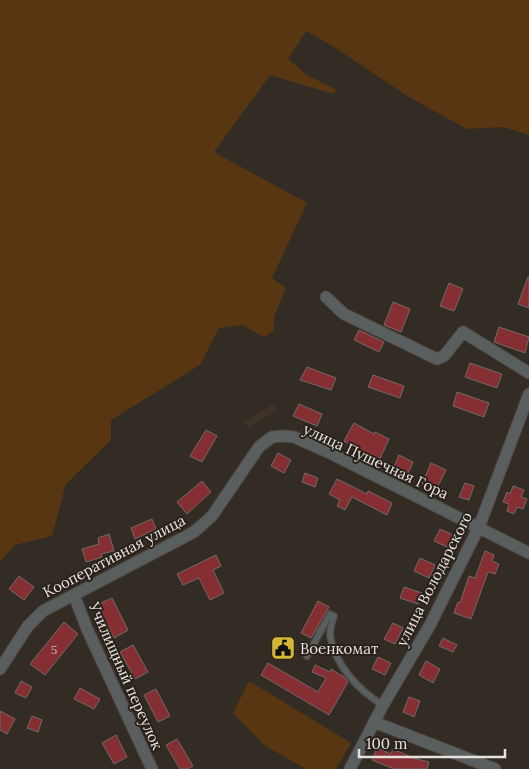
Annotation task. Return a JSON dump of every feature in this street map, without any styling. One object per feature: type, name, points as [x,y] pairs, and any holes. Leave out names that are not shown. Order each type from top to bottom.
[{"type":"street","points":[[326,297],[344,314],[437,359],[444,356],[463,332],[529,372]]},
{"type":"street","name":"улица Володарского","points":[[350,769],[383,705],[430,625],[479,527],[529,394]]},
{"type":"street","name":"улица Пушечная Гора","points":[[259,447],[272,437],[294,437],[330,453],[529,553]]},
{"type":"street","name":"Кооперативная улица","points":[[0,669],[28,626],[43,611],[194,532],[212,516],[259,447]]},
{"type":"street","name":"Училищный переулок","points":[[74,595],[87,630],[152,769]]},
{"type":"street","points":[[374,722],[495,769]]},
{"type":"lane","points":[[307,656],[330,614],[334,616],[330,634],[335,655],[356,683],[373,699],[383,705]]},
{"type":"shaded area","points":[[0,0],[529,0],[529,135],[503,127],[467,129],[409,97],[331,45],[306,31],[288,59],[307,75],[337,90],[333,94],[270,75],[214,152],[307,203],[272,278],[286,288],[274,317],[274,331],[263,337],[243,325],[219,328],[200,365],[111,420],[111,440],[66,484],[52,536],[15,545],[0,562]]},
{"type":"shaded area","points":[[273,404],[277,410],[248,428],[244,422]]},
{"type":"shaded area","points":[[249,681],[351,743],[336,769],[306,769],[264,745],[233,713]]},
{"type":"building","points":[[529,277],[529,308],[518,304]]},
{"type":"building","points":[[449,283],[463,289],[454,311],[440,306]]},
{"type":"building","points":[[393,302],[410,309],[401,332],[384,325]]},
{"type":"building","points":[[499,327],[529,337],[525,353],[494,342]]},
{"type":"building","points":[[359,330],[384,342],[379,352],[354,340]]},
{"type":"building","points":[[470,363],[502,374],[497,388],[465,377]]},
{"type":"building","points":[[307,367],[336,378],[331,390],[300,380]]},
{"type":"building","points":[[373,375],[404,386],[400,398],[368,387]]},
{"type":"building","points":[[457,392],[489,403],[484,417],[453,406]]},
{"type":"building","points":[[299,404],[322,414],[317,426],[293,416]]},
{"type":"building","points":[[354,423],[374,434],[375,432],[389,439],[378,463],[358,453],[360,450],[344,441]]},
{"type":"building","points":[[206,430],[217,436],[202,462],[190,456]]},
{"type":"building","points":[[278,453],[291,460],[284,473],[271,466]]},
{"type":"building","points":[[399,455],[413,462],[407,476],[393,469]]},
{"type":"building","points":[[431,463],[446,470],[436,490],[422,484]]},
{"type":"building","points":[[305,473],[318,478],[315,487],[302,482]]},
{"type":"building","points":[[337,479],[367,494],[368,491],[392,503],[387,515],[352,497],[345,510],[337,506],[340,500],[329,494]]},
{"type":"building","points":[[202,481],[211,492],[187,514],[177,502]]},
{"type":"building","points":[[465,483],[474,486],[469,500],[459,497]]},
{"type":"building","points":[[513,486],[524,490],[521,497],[527,499],[523,509],[517,507],[514,514],[507,511],[509,504],[503,502],[507,492],[510,494]]},
{"type":"building","points":[[152,519],[156,529],[135,539],[131,528]]},
{"type":"building","points":[[440,529],[460,538],[454,550],[434,541]]},
{"type":"building","points":[[109,534],[114,551],[101,554],[102,557],[86,562],[82,549],[99,544],[98,538]]},
{"type":"building","points":[[485,551],[494,555],[492,561],[499,564],[495,574],[488,572],[471,619],[454,613],[458,602],[460,603],[469,576],[475,578]]},
{"type":"building","points":[[216,555],[221,566],[213,570],[224,593],[210,600],[199,578],[183,585],[177,574]]},
{"type":"building","points":[[420,558],[435,565],[429,578],[414,571]]},
{"type":"building","points":[[19,576],[34,587],[24,600],[9,589]]},
{"type":"building","points":[[404,587],[422,593],[418,604],[400,598]]},
{"type":"building","points":[[112,598],[128,630],[114,638],[97,605]]},
{"type":"building","points":[[318,601],[329,607],[311,638],[301,633]]},
{"type":"building","points":[[64,622],[78,634],[45,675],[30,664]]},
{"type":"building","points":[[393,623],[403,628],[395,644],[384,639]]},
{"type":"building","points":[[443,638],[457,645],[453,652],[439,646]]},
{"type":"building","points":[[133,645],[148,672],[135,679],[120,652]]},
{"type":"building","points":[[378,657],[391,663],[385,675],[372,669]]},
{"type":"building","points":[[426,661],[440,669],[433,683],[419,675]]},
{"type":"building","points":[[268,663],[318,692],[326,678],[312,672],[315,665],[330,672],[331,669],[344,677],[348,682],[329,715],[261,675]]},
{"type":"building","points":[[21,681],[32,687],[26,698],[15,693]]},
{"type":"building","points":[[80,688],[100,699],[94,709],[74,699]]},
{"type":"building","points":[[156,689],[170,716],[158,722],[144,695]]},
{"type":"building","points":[[409,697],[420,701],[414,717],[403,712]]},
{"type":"building","points":[[0,711],[15,719],[7,734],[0,730]]},
{"type":"building","points":[[32,716],[42,720],[38,732],[27,728]]},
{"type":"building","points":[[116,735],[127,757],[114,764],[102,743]]},
{"type":"building","points":[[177,739],[193,766],[188,769],[180,769],[166,745]]},
{"type":"building","points":[[377,748],[391,754],[393,749],[413,758],[429,762],[427,769],[394,769],[372,760]]},
{"type":"place","name":"Военкомат","points":[[283,648]]}]
